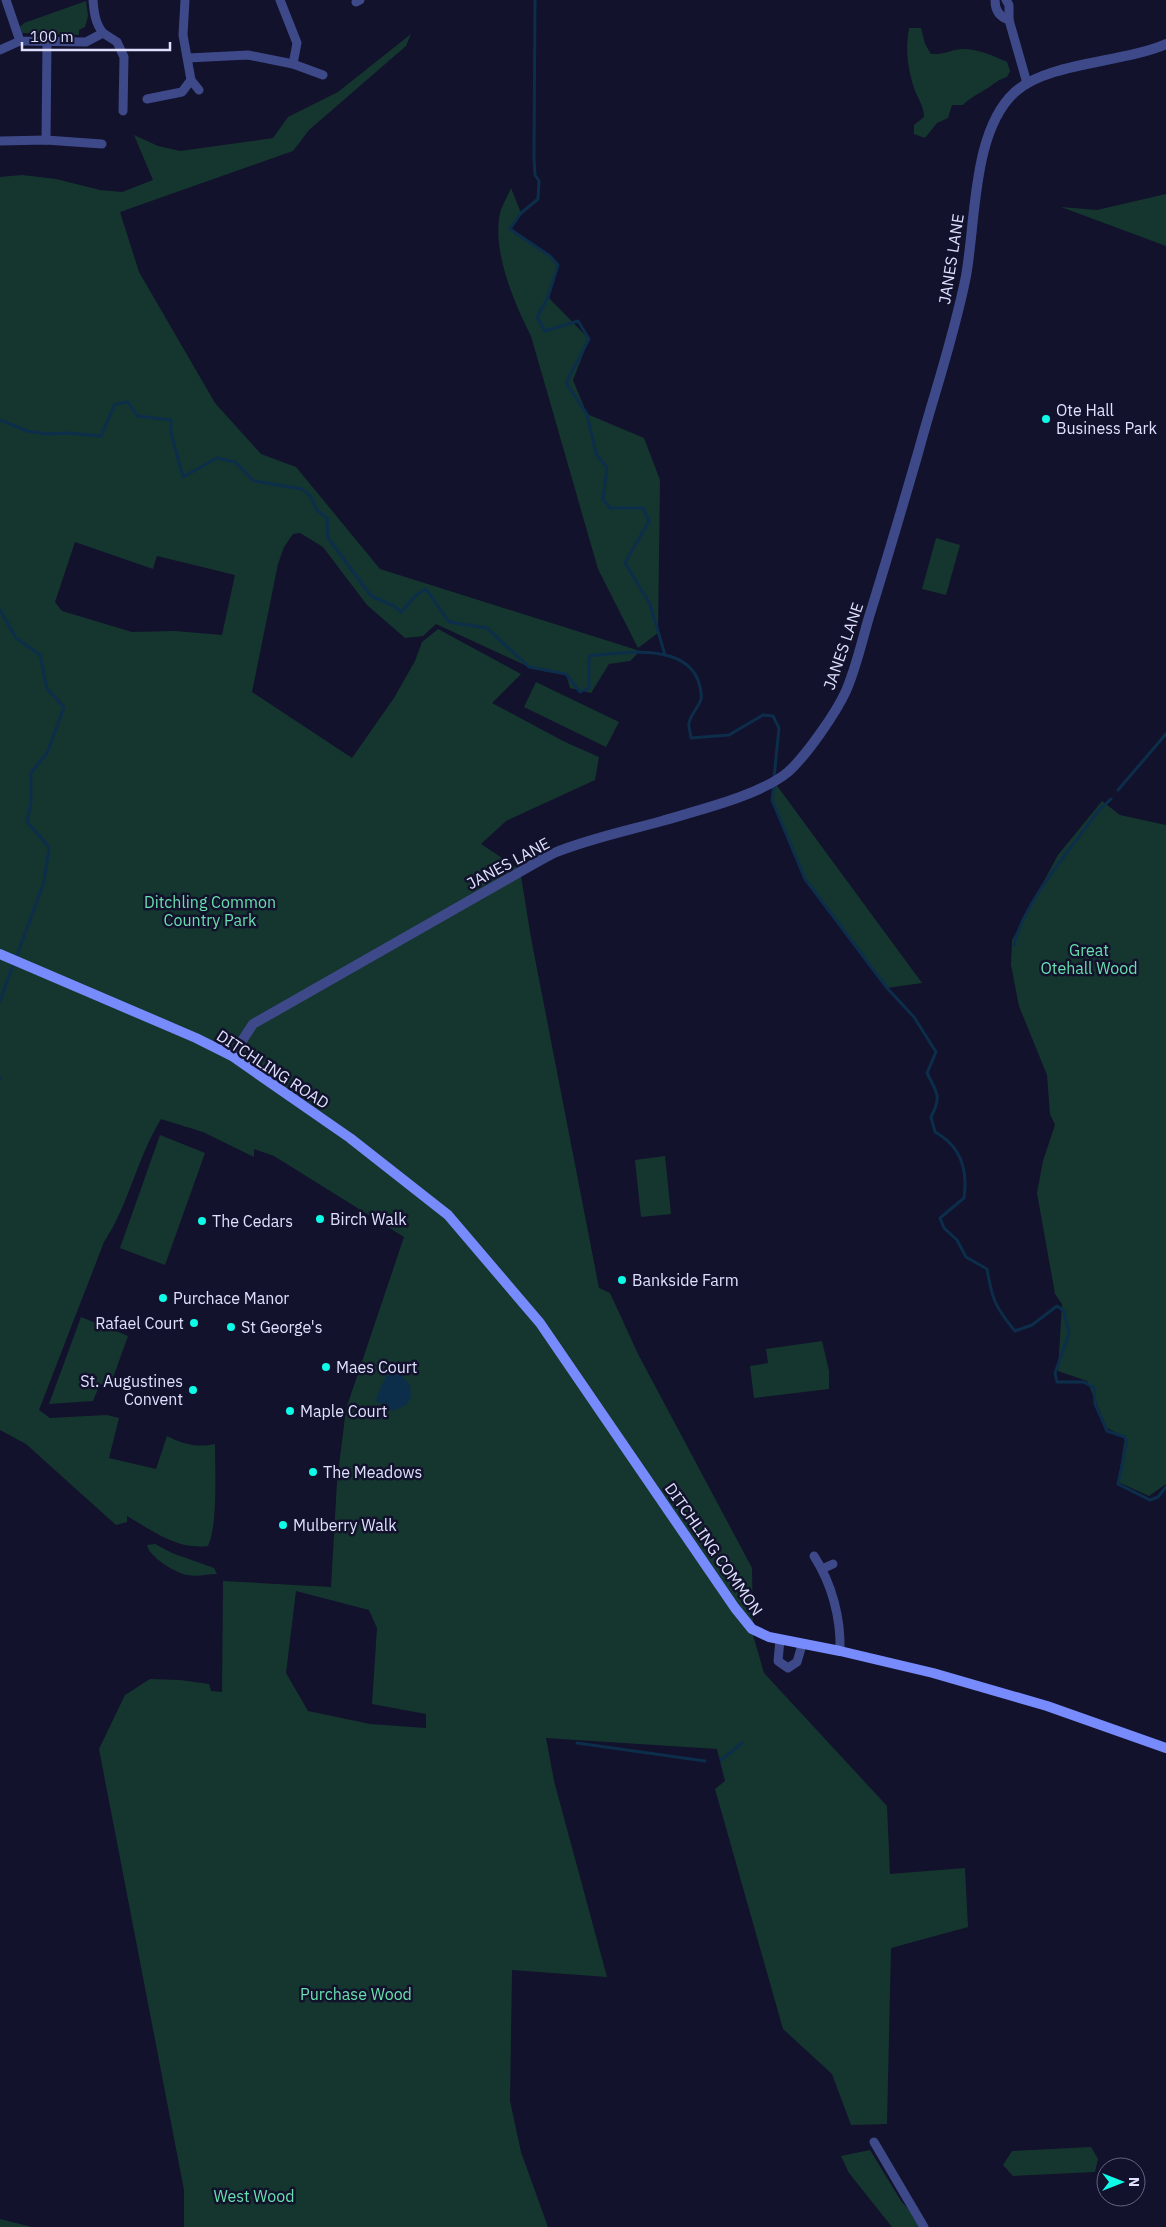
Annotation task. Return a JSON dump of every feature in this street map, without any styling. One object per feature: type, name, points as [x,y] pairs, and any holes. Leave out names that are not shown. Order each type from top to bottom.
[{"type":"main road","name":"DITCHLING ROAD","points":[[0,954],[196,1038],[232,1056],[350,1138],[448,1216],[472,1244]]},
{"type":"main road","name":"DITCHLING COMMON","points":[[472,1244],[540,1323],[735,1608],[752,1629],[780,1640],[840,1651],[933,1673],[1047,1706],[1166,1748]]},
{"type":"street","points":[[6,0],[20,41]]},
{"type":"street","points":[[93,0],[94,12],[99,28],[117,42],[124,57],[123,111]]},
{"type":"street","points":[[185,0],[184,35],[191,80],[199,90]]},
{"type":"street","points":[[280,0],[297,43],[293,64]]},
{"type":"street","points":[[995,0],[995,6],[1000,15],[1009,20]]},
{"type":"street","points":[[1006,0],[1009,5],[1009,20],[1027,83]]},
{"type":"street","points":[[0,50],[20,41],[86,42],[103,33]]},
{"type":"street","points":[[46,140],[47,41]]},
{"type":"street","name":"JANES LANE","points":[[232,1056],[253,1024],[555,853],[705,809],[751,792],[786,773],[808,750],[846,691],[948,353],[966,274],[978,187],[988,134],[999,109],[1015,92],[1027,83],[1053,72],[1144,52],[1166,44]]},
{"type":"street","points":[[188,58],[248,55],[293,64],[323,75]]},
{"type":"street","points":[[147,99],[182,92],[191,80]]},
{"type":"street","points":[[0,141],[46,140],[102,144]]},
{"type":"street","points":[[814,1556],[822,1569],[835,1604],[840,1630],[840,1651]]},
{"type":"street","points":[[822,1569],[833,1564]]},
{"type":"street","points":[[780,1640],[778,1661],[788,1668],[797,1662],[802,1644]]},
{"type":"street","points":[[874,2142],[924,2227]]},
{"type":"green space","points":[[86,1],[88,16],[85,27],[79,30],[79,35],[22,33],[20,27],[24,23]]},
{"type":"green space","points":[[909,28],[921,28],[925,44],[931,54],[940,54],[959,49],[974,50],[1007,62],[1010,71],[1007,77],[997,81],[963,105],[952,105],[948,118],[937,123],[925,138],[914,134],[914,125],[924,117],[924,113],[915,91],[909,68],[907,45]]},
{"type":"green space","points":[[411,34],[406,46],[309,130],[293,151],[120,212],[139,272],[215,403],[261,454],[296,467],[380,569],[640,651],[630,661],[609,664],[591,693],[570,688],[566,674],[529,667],[436,624],[423,636],[405,638],[367,605],[323,547],[300,533],[293,534],[284,547],[278,564],[252,692],[352,758],[394,698],[415,661],[422,642],[438,629],[521,674],[492,703],[565,742],[599,757],[595,780],[506,821],[481,844],[520,870],[531,938],[599,1288],[610,1293],[638,1354],[752,1568],[753,1635],[764,1673],[887,1806],[890,1874],[965,1868],[968,1927],[891,1948],[887,2124],[851,2125],[832,2074],[783,2029],[715,1789],[725,1781],[717,1749],[546,1738],[554,1781],[607,1977],[512,1970],[510,2101],[521,2152],[548,2227],[184,2227],[184,2190],[99,1749],[125,1695],[150,1679],[180,1680],[209,1684],[211,1691],[222,1692],[223,1581],[331,1587],[337,1482],[346,1409],[404,1237],[274,1156],[254,1149],[254,1157],[203,1132],[161,1119],[145,1149],[120,1212],[104,1242],[39,1410],[50,1418],[107,1415],[119,1418],[109,1458],[156,1469],[167,1436],[190,1445],[215,1444],[215,1511],[208,1546],[186,1545],[176,1542],[127,1516],[127,1522],[116,1525],[26,1444],[0,1430],[0,177],[22,175],[56,179],[100,190],[122,192],[153,180],[134,135],[158,146],[180,151],[273,138],[288,117],[338,92]],"holes":[[[75,542],[153,569],[157,556],[235,575],[222,635],[175,631],[132,632],[62,611],[55,602]],[[296,1591],[369,1610],[377,1628],[372,1704],[426,1714],[426,1728],[370,1724],[308,1711],[286,1673]]]},
{"type":"green space","points":[[511,188],[521,213],[510,229],[550,256],[558,265],[548,297],[589,339],[573,380],[587,414],[644,438],[660,480],[658,633],[638,648],[598,569],[531,336],[506,276],[499,244],[498,228],[500,213]]},
{"type":"green space","points":[[1166,194],[1166,246],[1061,207],[1097,210]]},
{"type":"green space","points":[[936,538],[960,545],[946,595],[922,589]]},
{"type":"green space","points":[[536,682],[619,722],[606,747],[524,707]]},
{"type":"green space","points":[[772,779],[922,983],[887,988],[805,879],[772,800]]},
{"type":"green space","name":"Great Otehall Wood","points":[[1102,801],[1120,815],[1166,825],[1166,1484],[1149,1496],[1118,1482],[1125,1437],[1107,1428],[1087,1381],[1058,1371],[1062,1304],[1055,1294],[1037,1193],[1043,1161],[1055,1125],[1050,1114],[1047,1075],[1019,1006],[1011,965],[1012,940],[1058,855]]},
{"type":"green space","points":[[160,1135],[205,1153],[165,1265],[120,1248]]},
{"type":"green space","points":[[665,1156],[671,1214],[641,1217],[635,1160]]},
{"type":"green space","points":[[81,1317],[128,1336],[110,1386],[100,1384],[93,1401],[49,1404]]},
{"type":"green space","points":[[822,1341],[829,1371],[829,1389],[754,1398],[750,1366],[768,1363],[766,1349]]},
{"type":"green space","points":[[155,1544],[172,1553],[214,1568],[217,1574],[191,1576],[177,1572],[158,1560],[149,1550],[147,1545]]},
{"type":"green space","points":[[1091,2147],[1097,2157],[1096,2168],[1095,2172],[1013,2176],[1003,2165],[1012,2151]]},
{"type":"green space","points":[[870,2150],[901,2201],[924,2227],[892,2227],[849,2173],[841,2156]]},
{"type":"green space","points":[[0,2219],[32,2227],[0,2227]]},
{"type":"water","points":[[397,1370],[410,1385],[411,1397],[406,1405],[393,1411],[376,1401],[388,1372]]},
{"type":"waterway","points":[[535,0],[534,158],[535,175],[539,181],[538,199],[521,213],[510,229],[550,256],[558,265],[548,297],[537,317],[545,331],[578,321],[589,339],[566,383],[587,414],[596,454],[607,468],[603,499],[610,508],[643,508],[649,521],[625,563],[650,604],[665,655]]},
{"type":"waterway","points":[[0,420],[27,431],[46,434],[68,433],[101,436],[115,404],[128,402],[137,416],[171,420],[171,433],[183,477],[217,458],[235,462],[254,481],[302,489],[311,497],[316,509],[327,518],[328,538],[371,596],[394,606],[401,612],[415,596],[426,589],[449,622],[487,628],[529,667],[566,674],[580,692],[589,688],[589,656],[633,652],[665,655],[679,660],[690,668],[698,680],[701,692],[700,702],[689,723],[691,738],[729,735],[763,715],[773,716],[779,728],[774,778]]},
{"type":"waterway","points":[[0,610],[16,638],[40,655],[47,689],[64,707],[47,753],[31,773],[31,802],[27,822],[49,847],[44,882],[17,955]]},
{"type":"waterway","points":[[1118,790],[1166,734]]},
{"type":"waterway","points":[[774,784],[772,800],[805,879],[887,988],[914,1017],[936,1052],[927,1073],[937,1095],[931,1117],[935,1132],[951,1144],[957,1152],[965,1178],[964,1198],[940,1218],[944,1228],[957,1240],[966,1257],[987,1269],[995,1302],[1015,1331],[1032,1325],[1057,1306],[1064,1311],[1069,1334],[1055,1373],[1057,1382],[1084,1382],[1094,1388],[1095,1404],[1107,1431],[1125,1437],[1127,1442],[1118,1484],[1150,1500],[1158,1497],[1166,1487]]},
{"type":"waterway","points":[[1014,945],[1019,928],[1038,893],[1098,811],[1111,799]]},
{"type":"waterway","points":[[0,1001],[13,965]]},
{"type":"waterway","points":[[577,1743],[705,1761]]},
{"type":"waterway","points":[[721,1760],[742,1743]]},
{"type":"place","name":"Ote Hall Business Park","points":[[1046,419]]},
{"type":"place","name":"Birch Walk","points":[[320,1219]]},
{"type":"place","name":"The Cedars","points":[[202,1221]]},
{"type":"place","name":"Bankside Farm","points":[[622,1280]]},
{"type":"place","name":"Purchace Manor","points":[[163,1298]]},
{"type":"place","name":"Rafael Court","points":[[194,1323]]},
{"type":"place","name":"St George's","points":[[231,1327]]},
{"type":"place","name":"Maes Court","points":[[326,1367]]},
{"type":"place","name":"St. Augustines Convent","points":[[193,1390]]},
{"type":"place","name":"Maple Court","points":[[290,1411]]},
{"type":"place","name":"The Meadows","points":[[313,1472]]},
{"type":"place","name":"Mulberry Walk","points":[[283,1525]]},
{"type":"park label","name":"Ditchling Common Country Park","points":[[210,911]]},
{"type":"park label","name":"Purchase Wood","points":[[356,1994]]},
{"type":"park label","name":"West Wood","points":[[254,2196]]}]
